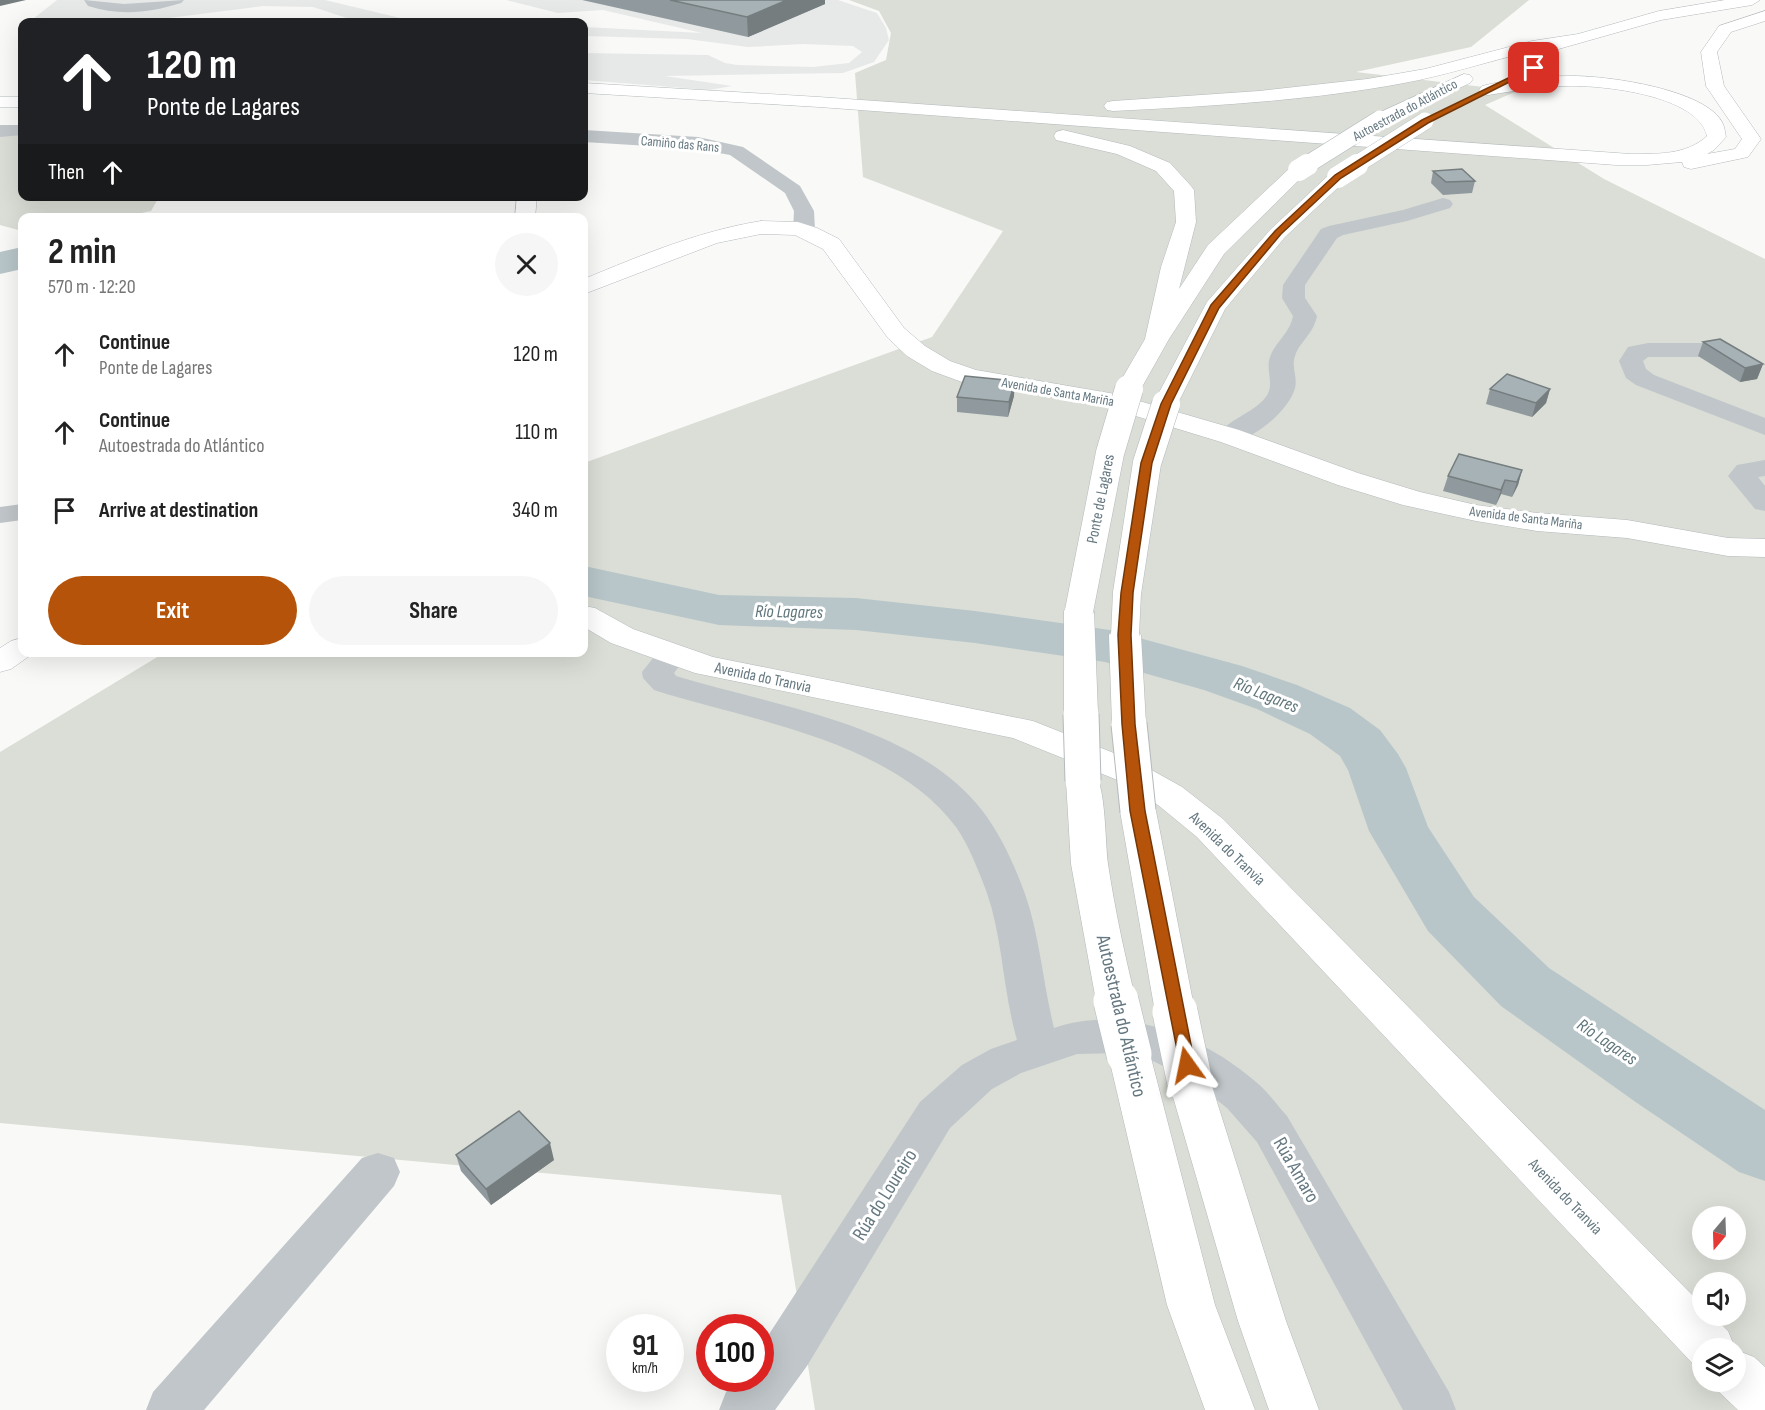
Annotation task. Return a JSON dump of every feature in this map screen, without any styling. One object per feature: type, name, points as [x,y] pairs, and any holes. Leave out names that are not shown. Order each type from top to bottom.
[{"type":"main road","name":"Autoestrada do Atlántico","points":[[1129,389],[1157,339],[1216,250],[1299,170],[1380,119],[1457,82],[1576,38],[1659,16],[1752,0]]},
{"type":"main road","points":[[588,88],[819,102],[1628,159],[1677,157],[1713,144],[1718,131],[1714,123],[1698,110],[1668,97],[1637,88],[1581,81],[1532,83],[1483,93],[1551,63],[1646,35],[1765,7]]},
{"type":"main road","points":[[875,114],[1086,127],[1579,164],[1676,166],[1741,153],[1752,140],[1715,86],[1709,52],[1725,29],[1765,16]]},
{"type":"main road","points":[[819,102],[1041,109],[1182,102],[1275,94],[1404,78],[1450,68],[1546,41],[1576,38]]},
{"type":"main road","points":[[682,94],[1058,135],[1123,150],[1163,167],[1184,190],[1186,222],[1172,267],[1157,339]]},
{"type":"main road","points":[[0,100],[18,100]]},
{"type":"main road","name":"Autoestrada do Atlántico","points":[[1294,1410],[1262,1321],[1191,1083],[1175,1012],[1138,811],[1128,724],[1125,635],[1127,593],[1147,463],[1166,404],[1215,307],[1278,232],[1338,177],[1430,119]]},
{"type":"main road","name":"Avenida de Santa Mariña","points":[[588,285],[696,243],[765,228],[784,227],[804,230],[831,244],[896,333],[916,351],[941,366],[971,377],[1106,399],[1230,436],[1348,480],[1413,499],[1476,513],[1537,522],[1627,530],[1728,547],[1765,548]]},
{"type":"main road","name":"Ponte de Lagares","points":[[1079,611],[1110,453],[1129,389]]},
{"type":"main road","name":"Autoestrada do Atlántico","points":[[1079,611],[1083,811],[1102,944],[1191,1305],[1230,1410]]},
{"type":"main road","name":"Avenida do Tranvia","points":[[588,617],[622,636],[672,656],[746,675],[1021,729],[1127,771],[1170,796],[1210,828],[1701,1338]]},
{"type":"main road","points":[[0,662],[18,651]]},
{"type":"main road","points":[[1746,1383],[1765,1401]]},
{"type":"street","points":[[92,0],[93,3],[103,6],[132,8],[176,0]]},
{"type":"street","points":[[0,131],[18,130]]},
{"type":"street","name":"Camiño das Rans","points":[[588,136],[698,143],[736,151],[793,190],[804,211],[804,230]]},
{"type":"street","points":[[1230,436],[1278,402],[1283,386],[1281,362],[1284,353],[1303,331],[1305,316],[1293,300],[1294,285],[1329,234],[1336,230],[1407,215],[1443,204]]},
{"type":"street","points":[[1712,350],[1648,350],[1637,352],[1631,361],[1635,373],[1645,380],[1765,427]]},
{"type":"street","points":[[1765,468],[1748,471],[1742,476],[1765,503]]},
{"type":"street","points":[[0,515],[18,513]]},
{"type":"street","points":[[672,656],[658,672],[659,678],[666,683],[848,738],[893,756],[933,782],[965,813],[986,848],[1006,896],[1031,1022],[1058,1043]]},
{"type":"street","name":"Rúa Amaro","points":[[1058,1043],[1120,1036],[1162,1046],[1208,1069],[1242,1095],[1272,1129],[1431,1410]]},
{"type":"street","name":"Rúa do Loureiro","points":[[744,1410],[790,1349],[935,1115],[977,1077],[1006,1061],[1058,1043]]},
{"type":"street","points":[[171,1410],[378,1172]]},
{"type":"shaded area","points":[[57,0],[325,0],[400,18],[347,18],[313,7],[263,6],[168,18],[34,18]]},
{"type":"shaded area","points":[[506,0],[838,0],[877,13],[886,28],[889,40],[874,62],[843,73],[665,76],[732,86],[709,90],[588,80],[588,53],[708,55],[725,63],[737,65],[813,67],[849,63],[862,52],[853,46],[803,44],[748,47],[687,39],[588,36],[588,27],[702,33],[603,10],[558,13]]},
{"type":"shaded area","points":[[849,0],[1529,0],[1471,47],[1356,72],[1517,91],[1485,105],[1604,179],[1765,259],[1765,1410],[815,1410],[781,1195],[0,1123],[0,752],[157,657],[588,657],[588,462],[932,337],[1003,231],[863,177],[855,73],[886,60],[891,33],[879,11]]},
{"type":"shaded area","points":[[0,129],[18,129],[18,201],[157,201],[151,211],[142,213],[18,213],[18,230],[0,225]]},
{"type":"building","points":[[670,0],[787,0],[747,17]]},
{"type":"building","points":[[1462,169],[1475,181],[1446,182],[1433,171]]},
{"type":"building","points":[[1720,339],[1763,364],[1745,368],[1703,342]]},
{"type":"building","points":[[1507,374],[1550,389],[1536,403],[1490,389]]},
{"type":"building","points":[[965,376],[1015,381],[1009,402],[957,397]]},
{"type":"building","points":[[1459,454],[1522,470],[1517,482],[1505,480],[1501,490],[1448,476]]},
{"type":"building","points":[[519,1111],[550,1143],[486,1189],[456,1155]]},
{"type":"waterway","name":"Río Lagares","points":[[0,263],[18,259]]},
{"type":"waterway","name":"Río Lagares","points":[[588,582],[719,610],[856,614],[975,627],[1110,646],[1223,678],[1277,697],[1330,721],[1360,743],[1377,768],[1399,831],[1451,914],[1525,987],[1662,1082],[1765,1149]]},
{"type":"route","points":[[1187,1065],[1138,811],[1128,724],[1125,635],[1127,593],[1147,463],[1166,404],[1215,307],[1278,232],[1338,177],[1425,122],[1534,68]]}]
